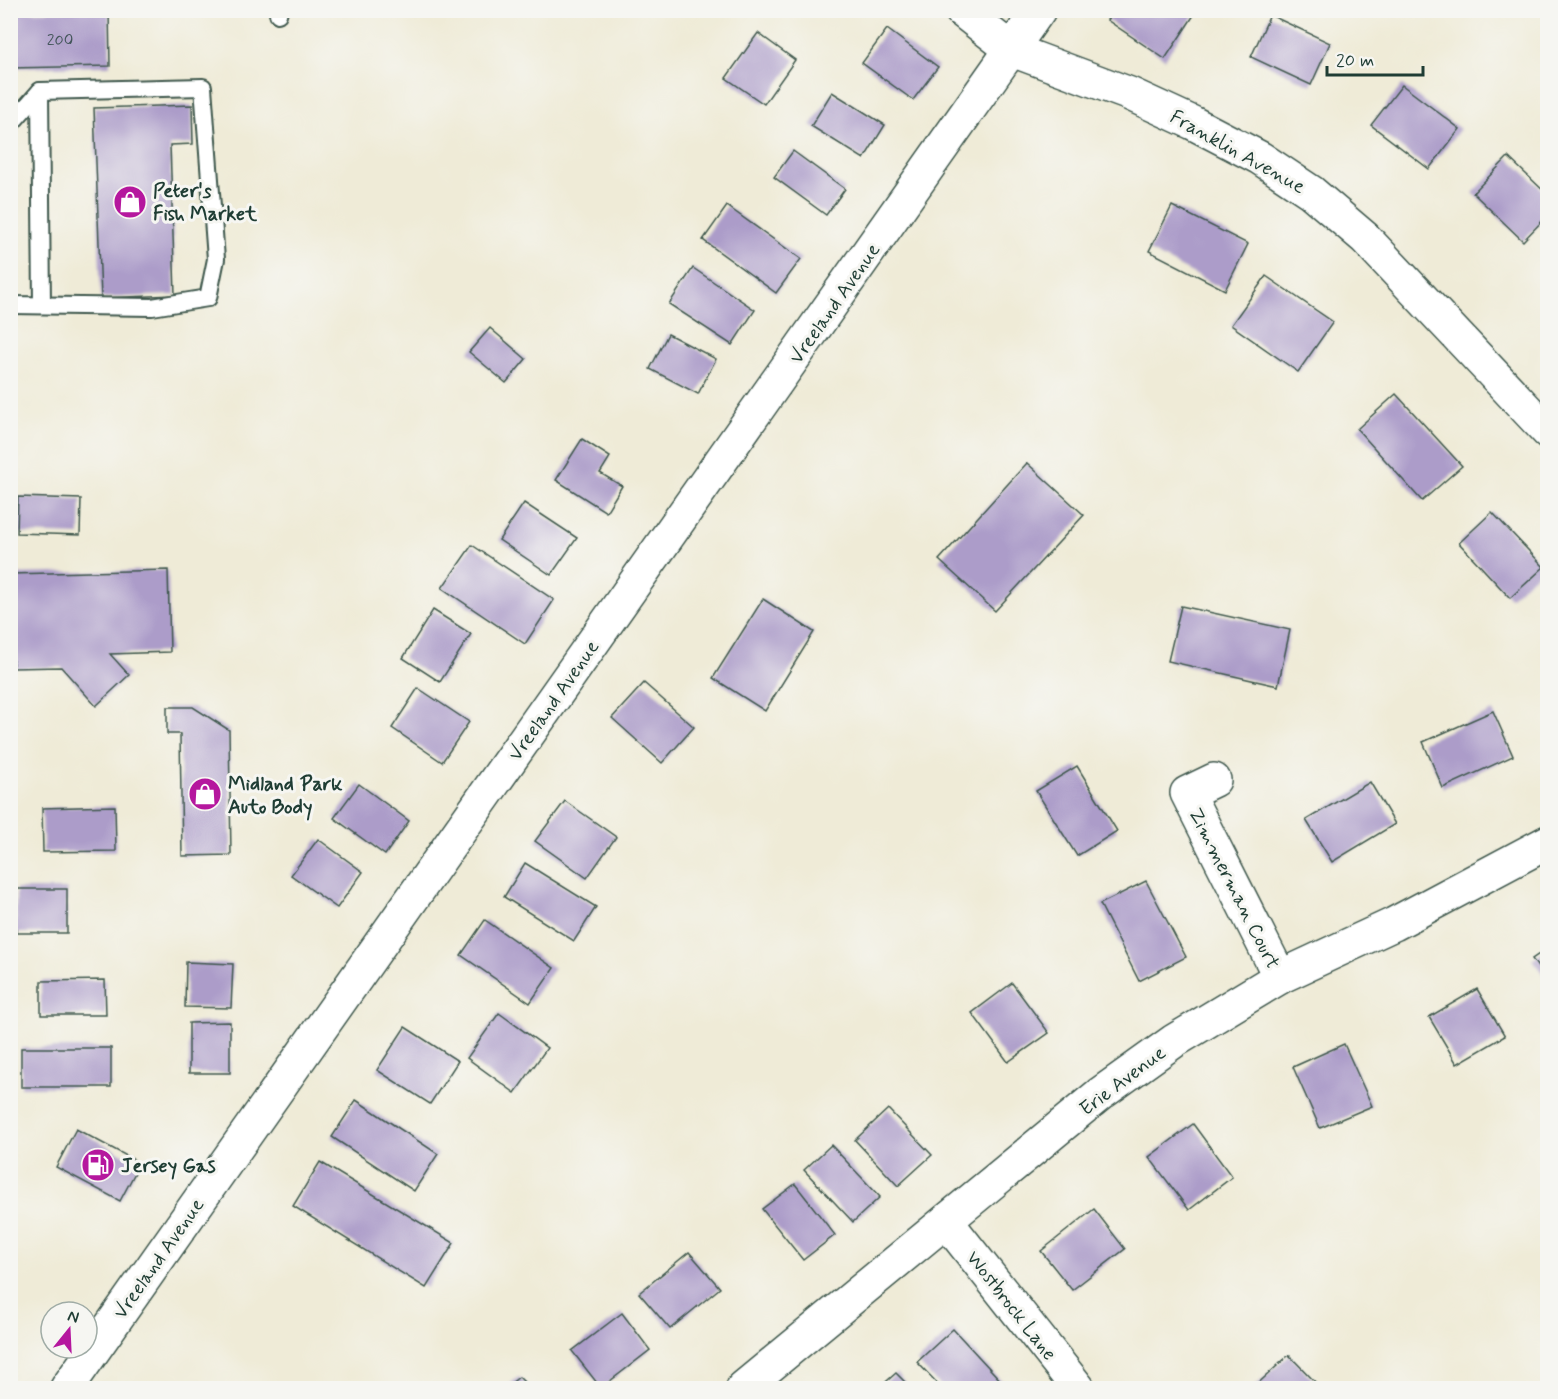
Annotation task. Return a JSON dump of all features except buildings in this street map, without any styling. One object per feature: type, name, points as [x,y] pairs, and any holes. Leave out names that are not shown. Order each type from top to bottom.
[{"type":"street","name":"Franklin Avenue","points":[[961,10],[1012,50],[1130,94],[1193,123],[1260,158],[1311,192],[1365,238],[1548,432]]},
{"type":"street","name":"Vreeland Avenue","points":[[66,1389],[1039,10]]},
{"type":"street","name":"Zimmerman Court","points":[[1214,780],[1187,793],[1280,977]]},
{"type":"street","name":"Erie Avenue","points":[[743,1389],[1100,1094],[1174,1041],[1280,977],[1394,924],[1548,842]]},
{"type":"street","name":"Wostbrock Lane","points":[[946,1221],[1078,1389]]},
{"type":"lane","points":[[10,125],[40,91],[203,87],[216,259],[208,298],[152,307],[10,305]]},
{"type":"lane","points":[[40,91],[42,305]]},
{"type":"place","name":"Peter's Fish Market","points":[[130,202]]},
{"type":"place","name":"Midland Park Auto Body","points":[[205,794]]},
{"type":"place","name":"Jersey Gas","points":[[98,1165]]}]
